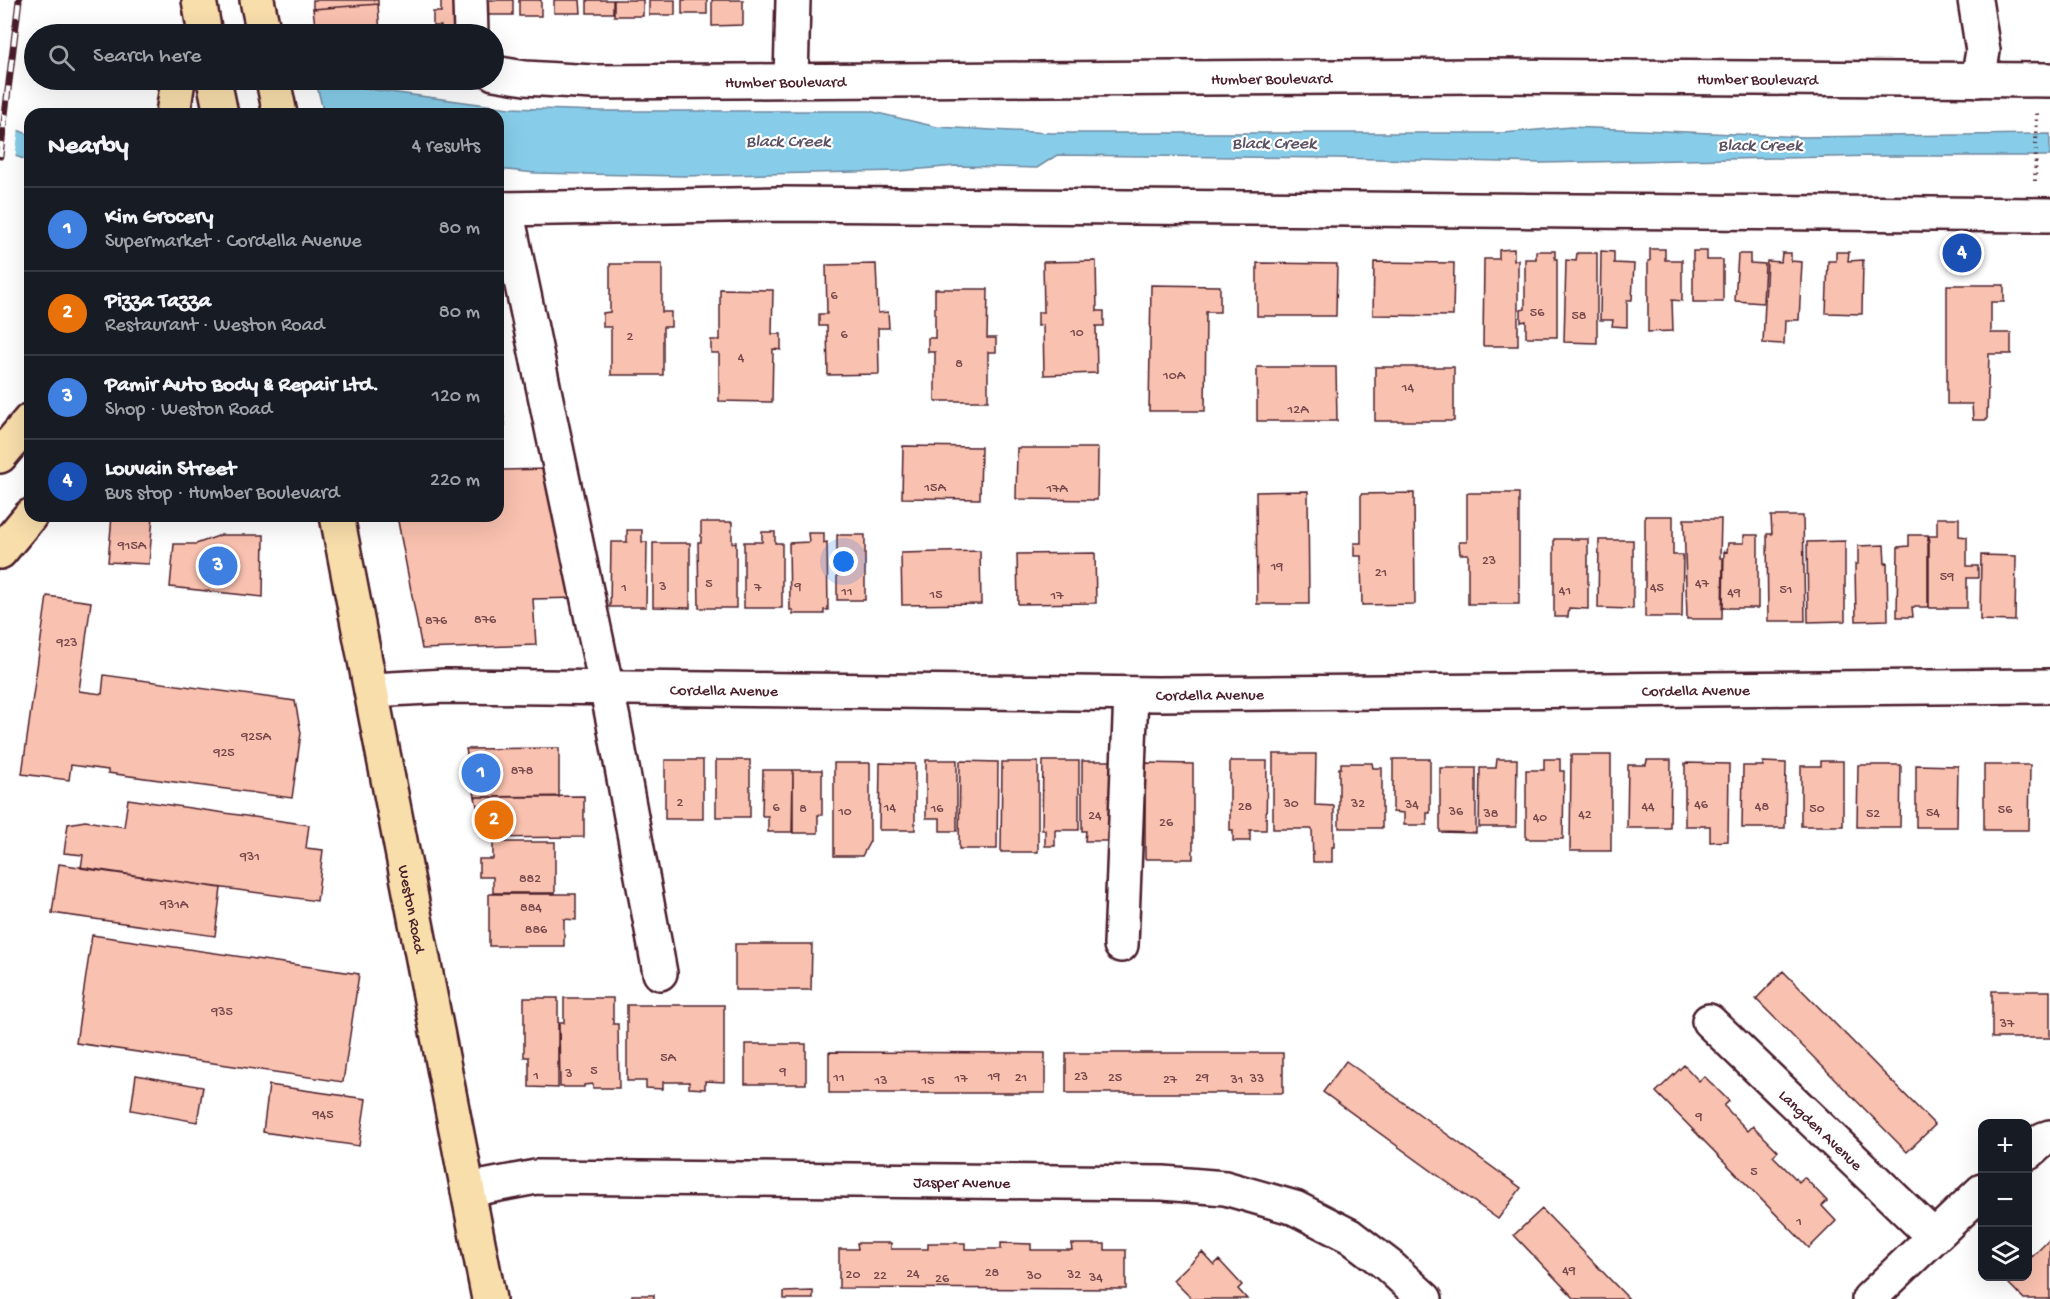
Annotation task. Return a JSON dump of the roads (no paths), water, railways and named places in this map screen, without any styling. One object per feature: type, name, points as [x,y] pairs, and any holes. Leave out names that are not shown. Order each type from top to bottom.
[{"type":"main road","points":[[183,24],[185,0]]},
{"type":"main road","points":[[198,0],[203,24]]},
{"type":"main road","points":[[257,0],[262,24]]},
{"type":"main road","points":[[174,108],[177,90]]},
{"type":"main road","points":[[216,90],[220,108]]},
{"type":"main road","points":[[275,90],[279,108]]},
{"type":"main road","points":[[0,456],[24,427]]},
{"type":"main road","points":[[0,552],[25,522]]},
{"type":"main road","name":"Weston Road","points":[[337,522],[372,690],[421,956],[489,1299]]},
{"type":"street","points":[[470,0],[471,24]]},
{"type":"street","points":[[791,80],[793,0]]},
{"type":"street","points":[[1975,0],[1983,51],[1978,80]]},
{"type":"street","name":"Humber Boulevard","points":[[504,75],[593,82],[1484,76],[2050,80]]},
{"type":"street","points":[[504,209],[780,204],[2050,215]]},
{"type":"street","points":[[504,218],[606,687],[660,973]]},
{"type":"street","name":"Cordella Avenue","points":[[372,690],[446,686],[1131,694],[2050,686]]},
{"type":"street","points":[[1121,945],[1131,694]]},
{"type":"street","name":"Langden Avenue","points":[[1709,1022],[1934,1236]]},
{"type":"street","points":[[2032,1150],[2050,1137]]},
{"type":"street","name":"Jasper Avenue","points":[[468,1190],[536,1177],[1162,1183],[1225,1188],[1295,1208],[1350,1236],[1388,1265],[1425,1299]]},
{"type":"street","points":[[1869,1299],[1978,1196]]},
{"type":"water","name":"Black Creek","points":[[318,90],[375,90],[509,108],[600,111],[869,111],[937,127],[1051,133],[1504,133],[1570,127],[1804,137],[2050,134],[2050,156],[1876,156],[1541,163],[1057,155],[1037,168],[956,166],[899,171],[683,176],[535,173],[504,170],[504,108],[322,108]]},
{"type":"water","points":[[0,123],[24,133],[24,159],[0,151]]},
{"type":"railway","points":[[0,156],[19,0]]},
{"type":"place","name":"Louvain Street","points":[[1962,253]]},
{"type":"place","name":"Pamir Auto Body & Repair Ltd.","points":[[218,566]]},
{"type":"place","name":"Kim Grocery","points":[[481,773]]},
{"type":"place","name":"Pizza Tazza","points":[[494,820]]}]
